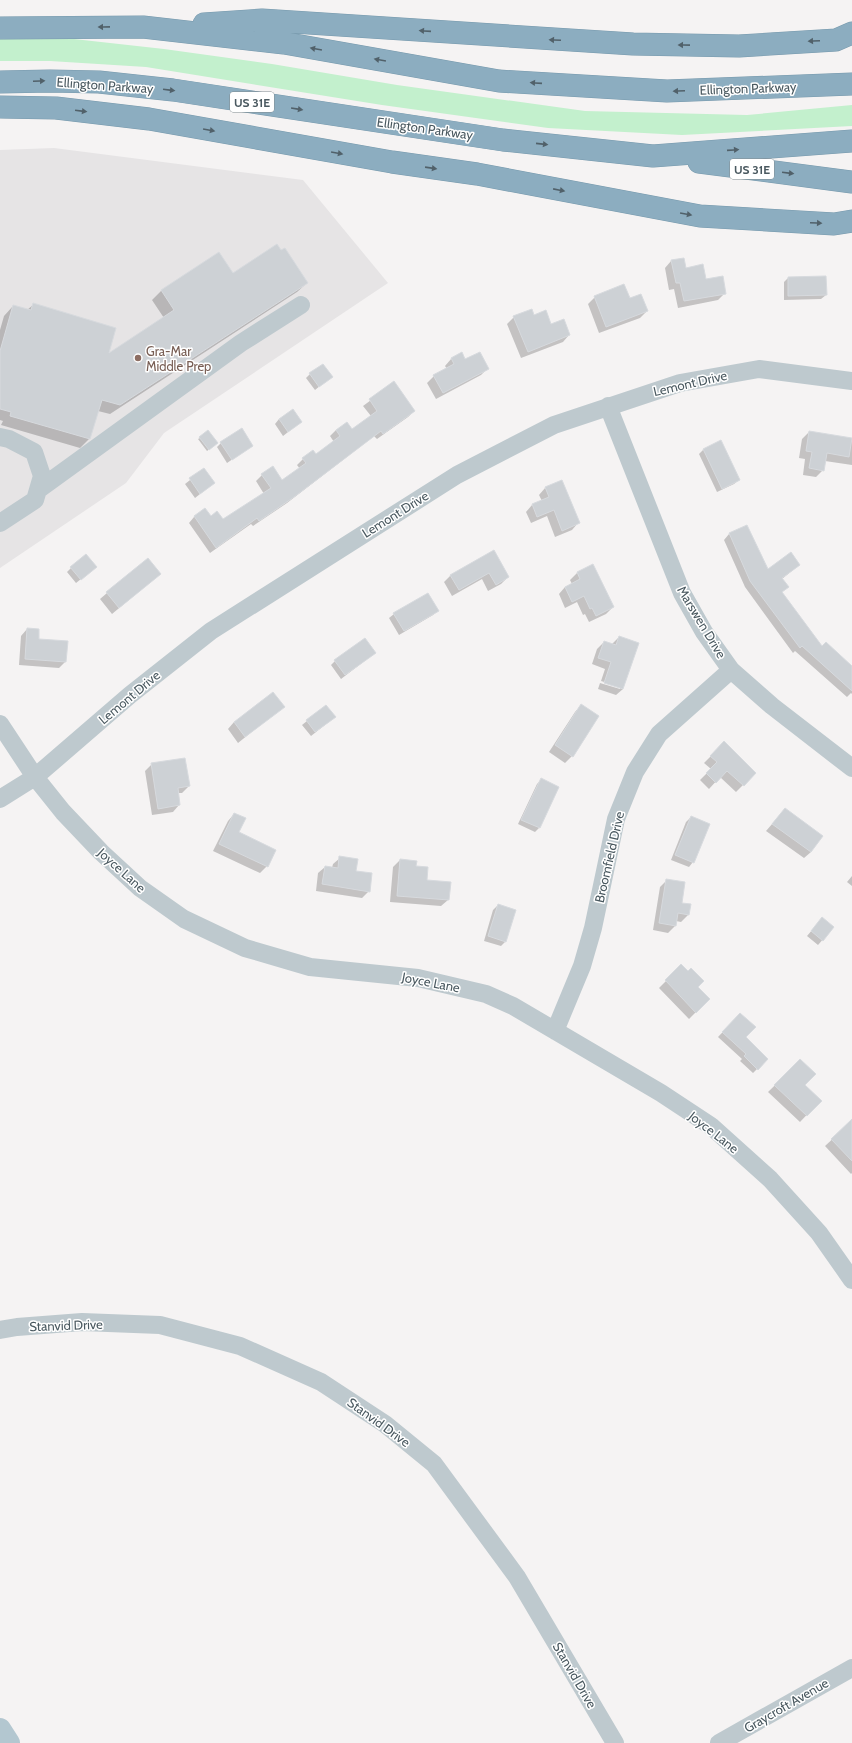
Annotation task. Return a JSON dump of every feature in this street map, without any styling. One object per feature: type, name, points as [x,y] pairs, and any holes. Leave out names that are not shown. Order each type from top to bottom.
[{"type":"highway","points":[[143,27],[262,20],[633,44],[740,46],[836,40],[852,33]]},
{"type":"highway","name":"Ellington Parkway","points":[[0,28],[143,27],[284,43],[499,81],[667,91],[852,84]]},
{"type":"highway","points":[[788,86],[852,71]]},
{"type":"highway","name":"Ellington Parkway","points":[[0,82],[50,80],[99,82],[173,90],[503,140],[652,156],[852,141]]},
{"type":"highway","points":[[0,107],[56,108],[149,119],[392,162],[477,174],[700,216],[834,224],[852,221]]},
{"type":"highway","name":"US 31E","points":[[652,156],[852,182]]},
{"type":"main road","points":[[0,1729],[9,1743]]},
{"type":"street","points":[[38,490],[241,343],[301,305]]},
{"type":"street","name":"Lemont Drive","points":[[0,799],[35,777],[130,695],[210,632],[457,475],[554,425],[680,383],[759,369],[852,381]]},
{"type":"street","name":"Marswen Drive","points":[[608,406],[682,593],[704,632],[731,670],[772,706],[852,768]]},
{"type":"street","points":[[0,437],[9,439],[34,452],[42,476],[35,500],[0,523]]},
{"type":"street","name":"Broomfield Drive","points":[[555,1031],[582,966],[593,928],[616,819],[635,772],[659,734],[731,670]]},
{"type":"street","name":"Joyce Lane","points":[[0,724],[35,777],[63,812],[101,852],[140,888],[184,919],[245,948],[310,967],[418,978],[486,994],[513,1006],[661,1093],[711,1126],[770,1179],[819,1233],[852,1280]]},
{"type":"street","name":"Stanvid Drive","points":[[0,1330],[17,1327],[82,1322],[160,1324],[240,1346],[321,1382],[385,1424],[434,1464],[517,1577],[615,1743]]},
{"type":"street","name":"Graycroft Avenue","points":[[719,1743],[852,1668]]},
{"type":"shaded area","name":"Gra-Mar Middle Prep","points":[[54,148],[303,180],[388,283],[164,433],[126,483],[0,568],[0,150]]},
{"type":"green space","points":[[56,37],[164,49],[272,64],[397,85],[585,111],[747,115],[852,105],[852,126],[682,135],[548,128],[382,105],[146,67],[50,61],[0,61],[0,39]]},
{"type":"building","points":[[277,244],[281,250],[285,248],[308,283],[120,405],[102,400],[90,439],[10,416],[11,412],[0,409],[0,351],[13,305],[31,310],[33,303],[116,328],[109,353],[174,310],[161,290],[219,252],[233,273]]},
{"type":"building","points":[[684,258],[686,268],[703,264],[706,279],[723,276],[726,294],[684,301],[680,283],[676,283],[671,260]]},
{"type":"building","points":[[826,276],[827,295],[788,296],[788,277]]},
{"type":"building","points":[[624,284],[630,298],[641,294],[648,311],[606,327],[594,296]]},
{"type":"building","points":[[532,309],[534,315],[546,310],[551,324],[564,319],[570,335],[528,352],[513,316]]},
{"type":"building","points":[[462,352],[465,359],[480,352],[489,369],[443,393],[433,375],[454,364],[451,358]]},
{"type":"building","points":[[323,364],[333,377],[319,387],[309,373]]},
{"type":"building","points":[[394,381],[415,411],[383,434],[381,431],[294,497],[259,521],[257,518],[216,548],[194,516],[205,508],[211,516],[217,511],[223,519],[271,488],[261,474],[273,466],[282,480],[306,463],[302,458],[313,450],[316,454],[340,436],[336,430],[347,422],[352,429],[377,411],[369,399]]},
{"type":"building","points":[[293,409],[302,422],[288,432],[279,419]]},
{"type":"building","points":[[242,428],[253,446],[232,460],[220,442]]},
{"type":"building","points":[[208,430],[218,443],[209,450],[199,437]]},
{"type":"building","points":[[809,431],[852,438],[849,457],[827,453],[824,471],[809,468],[812,452],[806,451]]},
{"type":"building","points":[[721,440],[740,480],[722,489],[703,449]]},
{"type":"building","points":[[204,468],[215,483],[200,494],[189,478]]},
{"type":"building","points":[[562,480],[580,523],[562,531],[554,510],[537,517],[532,504],[549,497],[545,487]]},
{"type":"building","points":[[747,525],[768,569],[791,552],[800,565],[782,578],[789,587],[782,592],[822,646],[826,642],[852,666],[852,691],[802,646],[800,648],[750,581],[729,533]]},
{"type":"building","points":[[494,550],[509,577],[496,585],[489,573],[459,590],[450,575]]},
{"type":"building","points":[[86,554],[97,567],[81,580],[70,567]]},
{"type":"building","points":[[148,558],[161,574],[119,608],[106,592]]},
{"type":"building","points":[[593,564],[614,607],[596,616],[592,608],[590,609],[584,596],[572,602],[565,587],[580,579],[577,572]]},
{"type":"building","points":[[428,593],[439,611],[404,631],[393,613]]},
{"type":"building","points":[[27,628],[39,629],[39,639],[68,641],[66,662],[25,659]]},
{"type":"building","points":[[619,636],[639,643],[623,689],[604,683],[611,662],[598,658],[604,641],[616,645]]},
{"type":"building","points":[[365,638],[376,653],[345,675],[334,660]]},
{"type":"building","points":[[273,692],[285,707],[245,737],[234,722]]},
{"type":"building","points":[[581,704],[599,716],[573,757],[555,745]]},
{"type":"building","points":[[326,705],[336,717],[315,732],[306,720]]},
{"type":"building","points":[[724,741],[756,773],[744,786],[727,771],[716,783],[706,773],[717,762],[710,756]]},
{"type":"building","points":[[185,758],[190,786],[178,788],[180,805],[158,809],[151,763]]},
{"type":"building","points":[[541,778],[559,787],[540,828],[521,820]]},
{"type":"building","points":[[785,808],[823,836],[811,852],[772,824]]},
{"type":"building","points":[[234,813],[246,818],[239,832],[276,850],[268,867],[219,844]]},
{"type":"building","points":[[691,816],[710,824],[694,863],[675,855]]},
{"type":"building","points":[[339,856],[358,859],[356,871],[372,873],[370,892],[322,884],[325,866],[338,868]]},
{"type":"building","points":[[400,859],[417,861],[416,866],[428,867],[427,880],[451,882],[449,900],[397,896]]},
{"type":"building","points":[[666,879],[685,882],[682,903],[691,904],[689,915],[678,913],[676,926],[659,923]]},
{"type":"building","points":[[498,904],[516,910],[506,942],[488,936]]},
{"type":"building","points":[[822,917],[834,927],[823,941],[811,931]]},
{"type":"building","points":[[681,964],[688,971],[691,968],[704,981],[698,987],[710,999],[696,1013],[665,980]]},
{"type":"building","points":[[740,1013],[756,1027],[746,1037],[768,1059],[758,1070],[744,1056],[746,1054],[722,1032]]},
{"type":"building","points":[[800,1059],[816,1074],[805,1085],[822,1101],[807,1116],[774,1085]]},
{"type":"building","points":[[852,1119],[852,1161],[831,1139]]},
{"type":"place","name":"Gra-Mar Middle Prep","points":[[138,358]]}]
